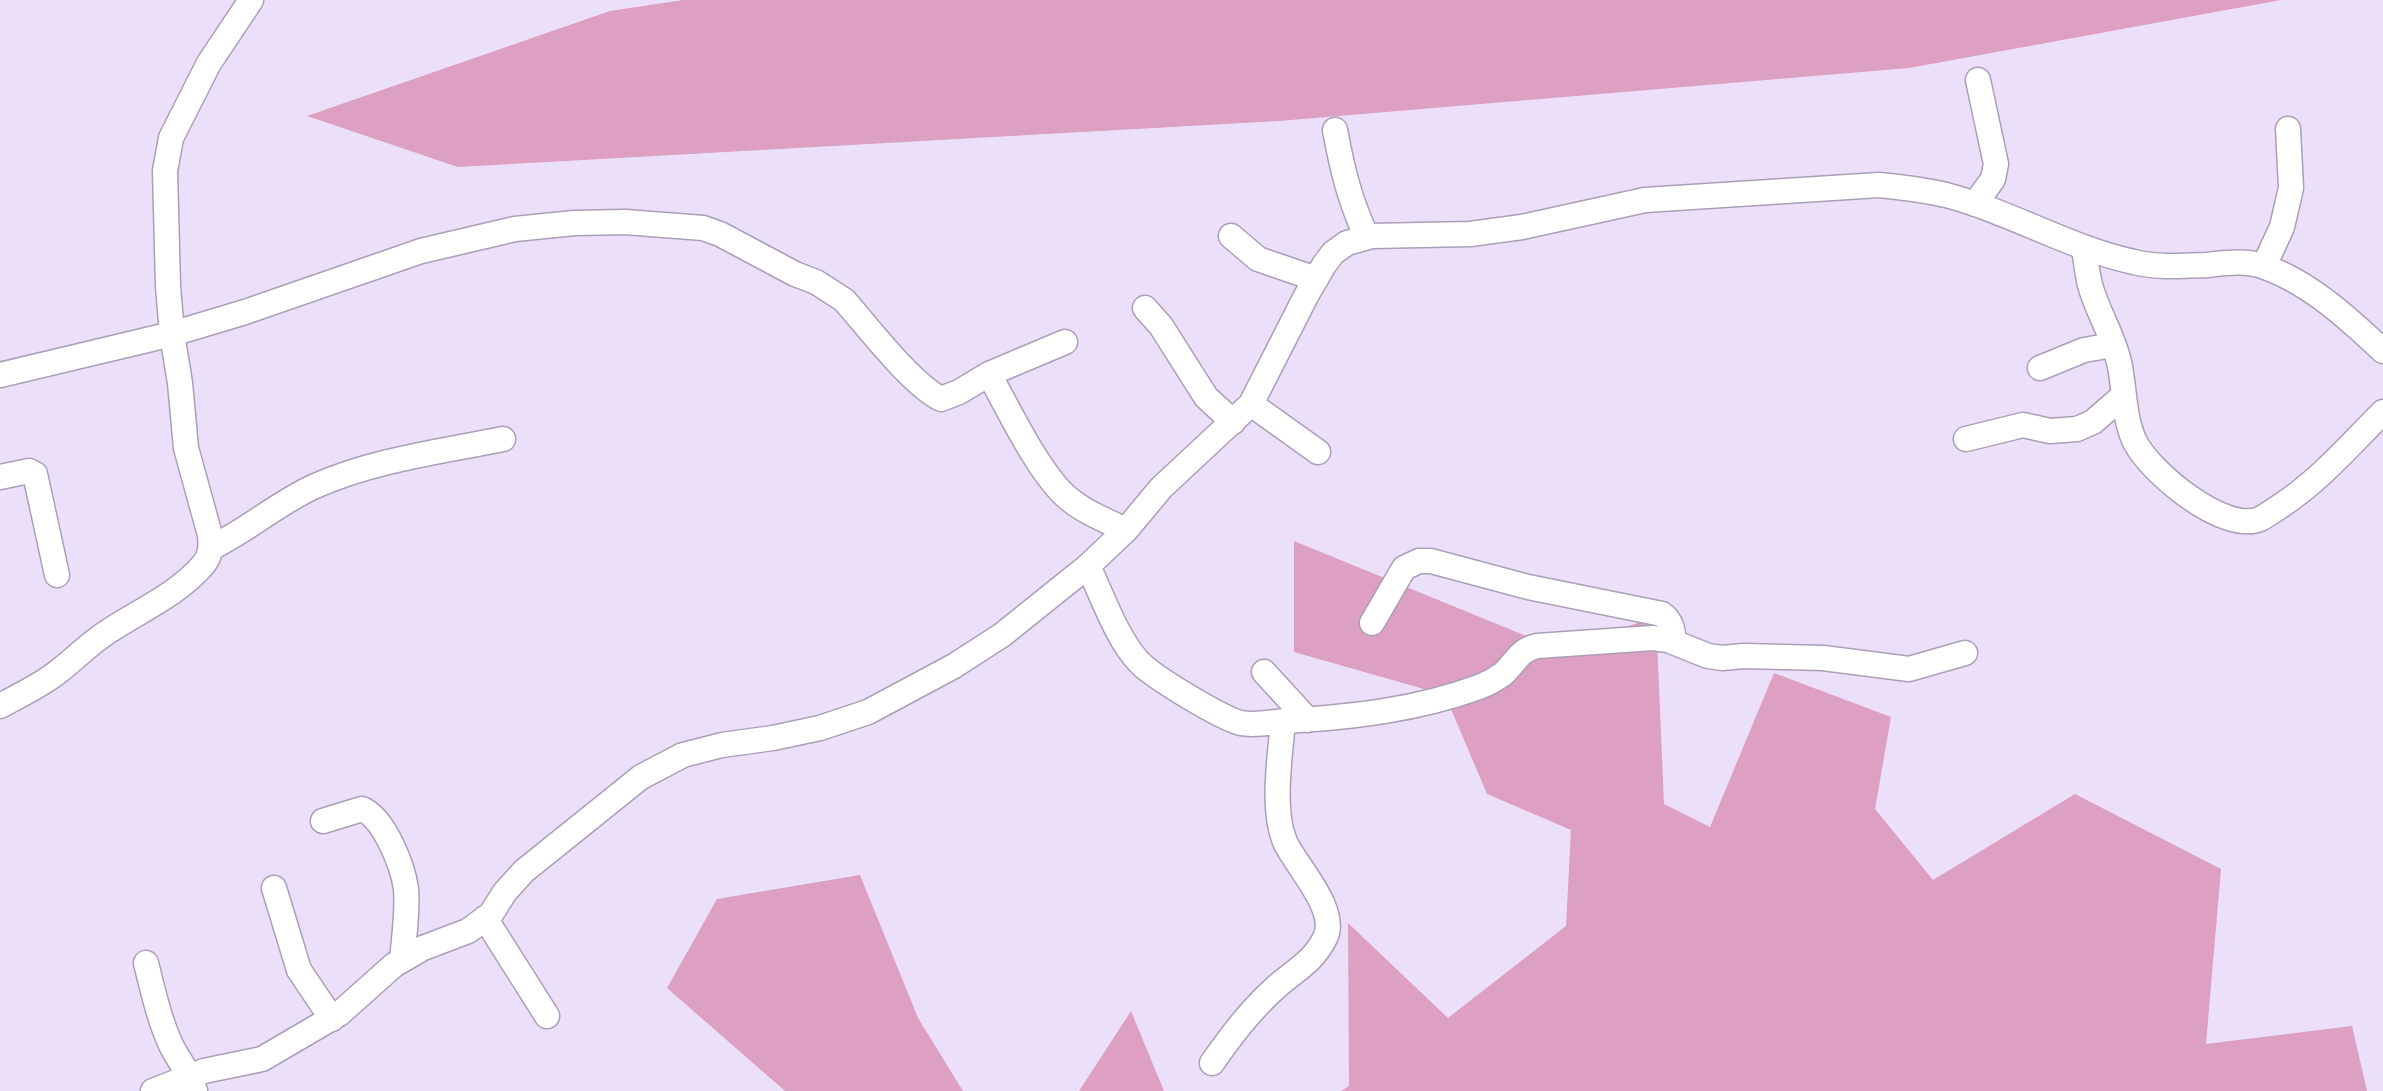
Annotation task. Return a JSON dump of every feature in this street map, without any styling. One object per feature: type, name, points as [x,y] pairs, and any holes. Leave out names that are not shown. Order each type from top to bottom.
[{"type":"street","points":[[0,706],[58,672],[96,640],[172,592],[205,563],[211,548],[210,535],[186,448],[180,383],[172,334],[165,230],[165,171],[170,145],[209,63],[225,35],[251,0]]},
{"type":"street","points":[[1975,204],[1993,179],[1996,164],[1978,80]]},
{"type":"street","points":[[2264,266],[2282,227],[2289,198],[2292,172],[2289,129]]},
{"type":"street","points":[[1335,130],[1355,212],[1367,237]]},
{"type":"street","points":[[153,1091],[193,1084],[204,1071],[262,1059],[332,1019],[402,960],[423,948],[468,930],[491,914],[505,892],[524,871],[641,777],[682,755],[722,745],[773,738],[820,728],[868,712],[954,666],[1002,635],[1088,566],[1126,530],[1161,488],[1251,404],[1316,279],[1333,253],[1347,243],[1367,237],[1470,234],[1522,227],[1645,200],[1879,185],[1908,187],[1947,195],[1975,204],[2084,249],[2136,263],[2159,266],[2241,262],[2264,266],[2284,275],[2310,292],[2353,323],[2383,351]]},
{"type":"street","points":[[0,375],[172,334],[299,294],[421,251],[515,229],[574,223],[660,224],[703,228],[720,234],[795,274],[831,290],[844,300],[916,380],[930,393],[941,399],[959,392],[988,374],[1065,342]]},
{"type":"street","points":[[1231,236],[1258,259],[1316,279]]},
{"type":"street","points":[[2084,249],[2090,285],[2119,360],[2132,434],[2145,457],[2157,470],[2192,498],[2223,517],[2238,522],[2259,520],[2300,493],[2324,473],[2383,412]]},
{"type":"street","points":[[1145,308],[1161,326],[1206,397],[1233,422]]},
{"type":"street","points":[[2040,368],[2084,350],[2113,345]]},
{"type":"street","points":[[988,374],[1033,452],[1068,499],[1126,530]]},
{"type":"street","points":[[1966,439],[2023,425],[2050,431],[2077,429],[2093,422],[2124,395]]},
{"type":"street","points":[[1251,404],[1318,452]]},
{"type":"street","points":[[211,548],[237,535],[291,498],[362,468],[503,439]]},
{"type":"street","points":[[0,477],[29,471],[35,474],[57,575]]},
{"type":"street","points":[[1372,623],[1404,568],[1419,561],[1431,561],[1528,587],[1662,614],[1667,617],[1672,626],[1674,642]]},
{"type":"street","points":[[1088,566],[1132,654],[1146,668],[1176,689],[1242,723],[1308,720],[1390,711],[1455,695],[1492,681],[1503,673],[1522,651],[1537,646],[1653,638],[1674,642],[1708,656],[1722,658],[1744,656],[1823,658],[1909,669],[1965,653]]},
{"type":"street","points":[[1264,672],[1308,720]]},
{"type":"street","points":[[1212,1063],[1243,1020],[1276,987],[1310,962],[1326,936],[1329,926],[1313,888],[1283,836],[1278,789],[1283,721]]},
{"type":"street","points":[[323,821],[362,809],[376,819],[388,838],[403,874],[406,890],[402,960]]},
{"type":"street","points":[[274,888],[299,970],[332,1019]]},
{"type":"street","points":[[485,918],[547,1016]]},
{"type":"street","points":[[146,963],[164,1028],[193,1084]]},
{"type":"shaded area","points":[[683,0],[2281,0],[1909,68],[1279,121],[458,167],[307,116],[610,11]]},
{"type":"shaded area","points":[[1294,541],[1558,649],[1656,617],[1664,804],[1710,827],[1774,673],[1891,717],[1875,809],[1933,880],[2075,794],[2221,869],[2206,1044],[2352,1026],[2367,1091],[1341,1091],[1349,1086],[1348,923],[1448,1018],[1566,926],[1571,830],[1487,794],[1445,695],[1294,652]]},
{"type":"shaded area","points":[[860,875],[918,1018],[963,1091],[785,1091],[667,988],[717,899]]},
{"type":"shaded area","points":[[1131,1011],[1164,1091],[1079,1091]]}]
